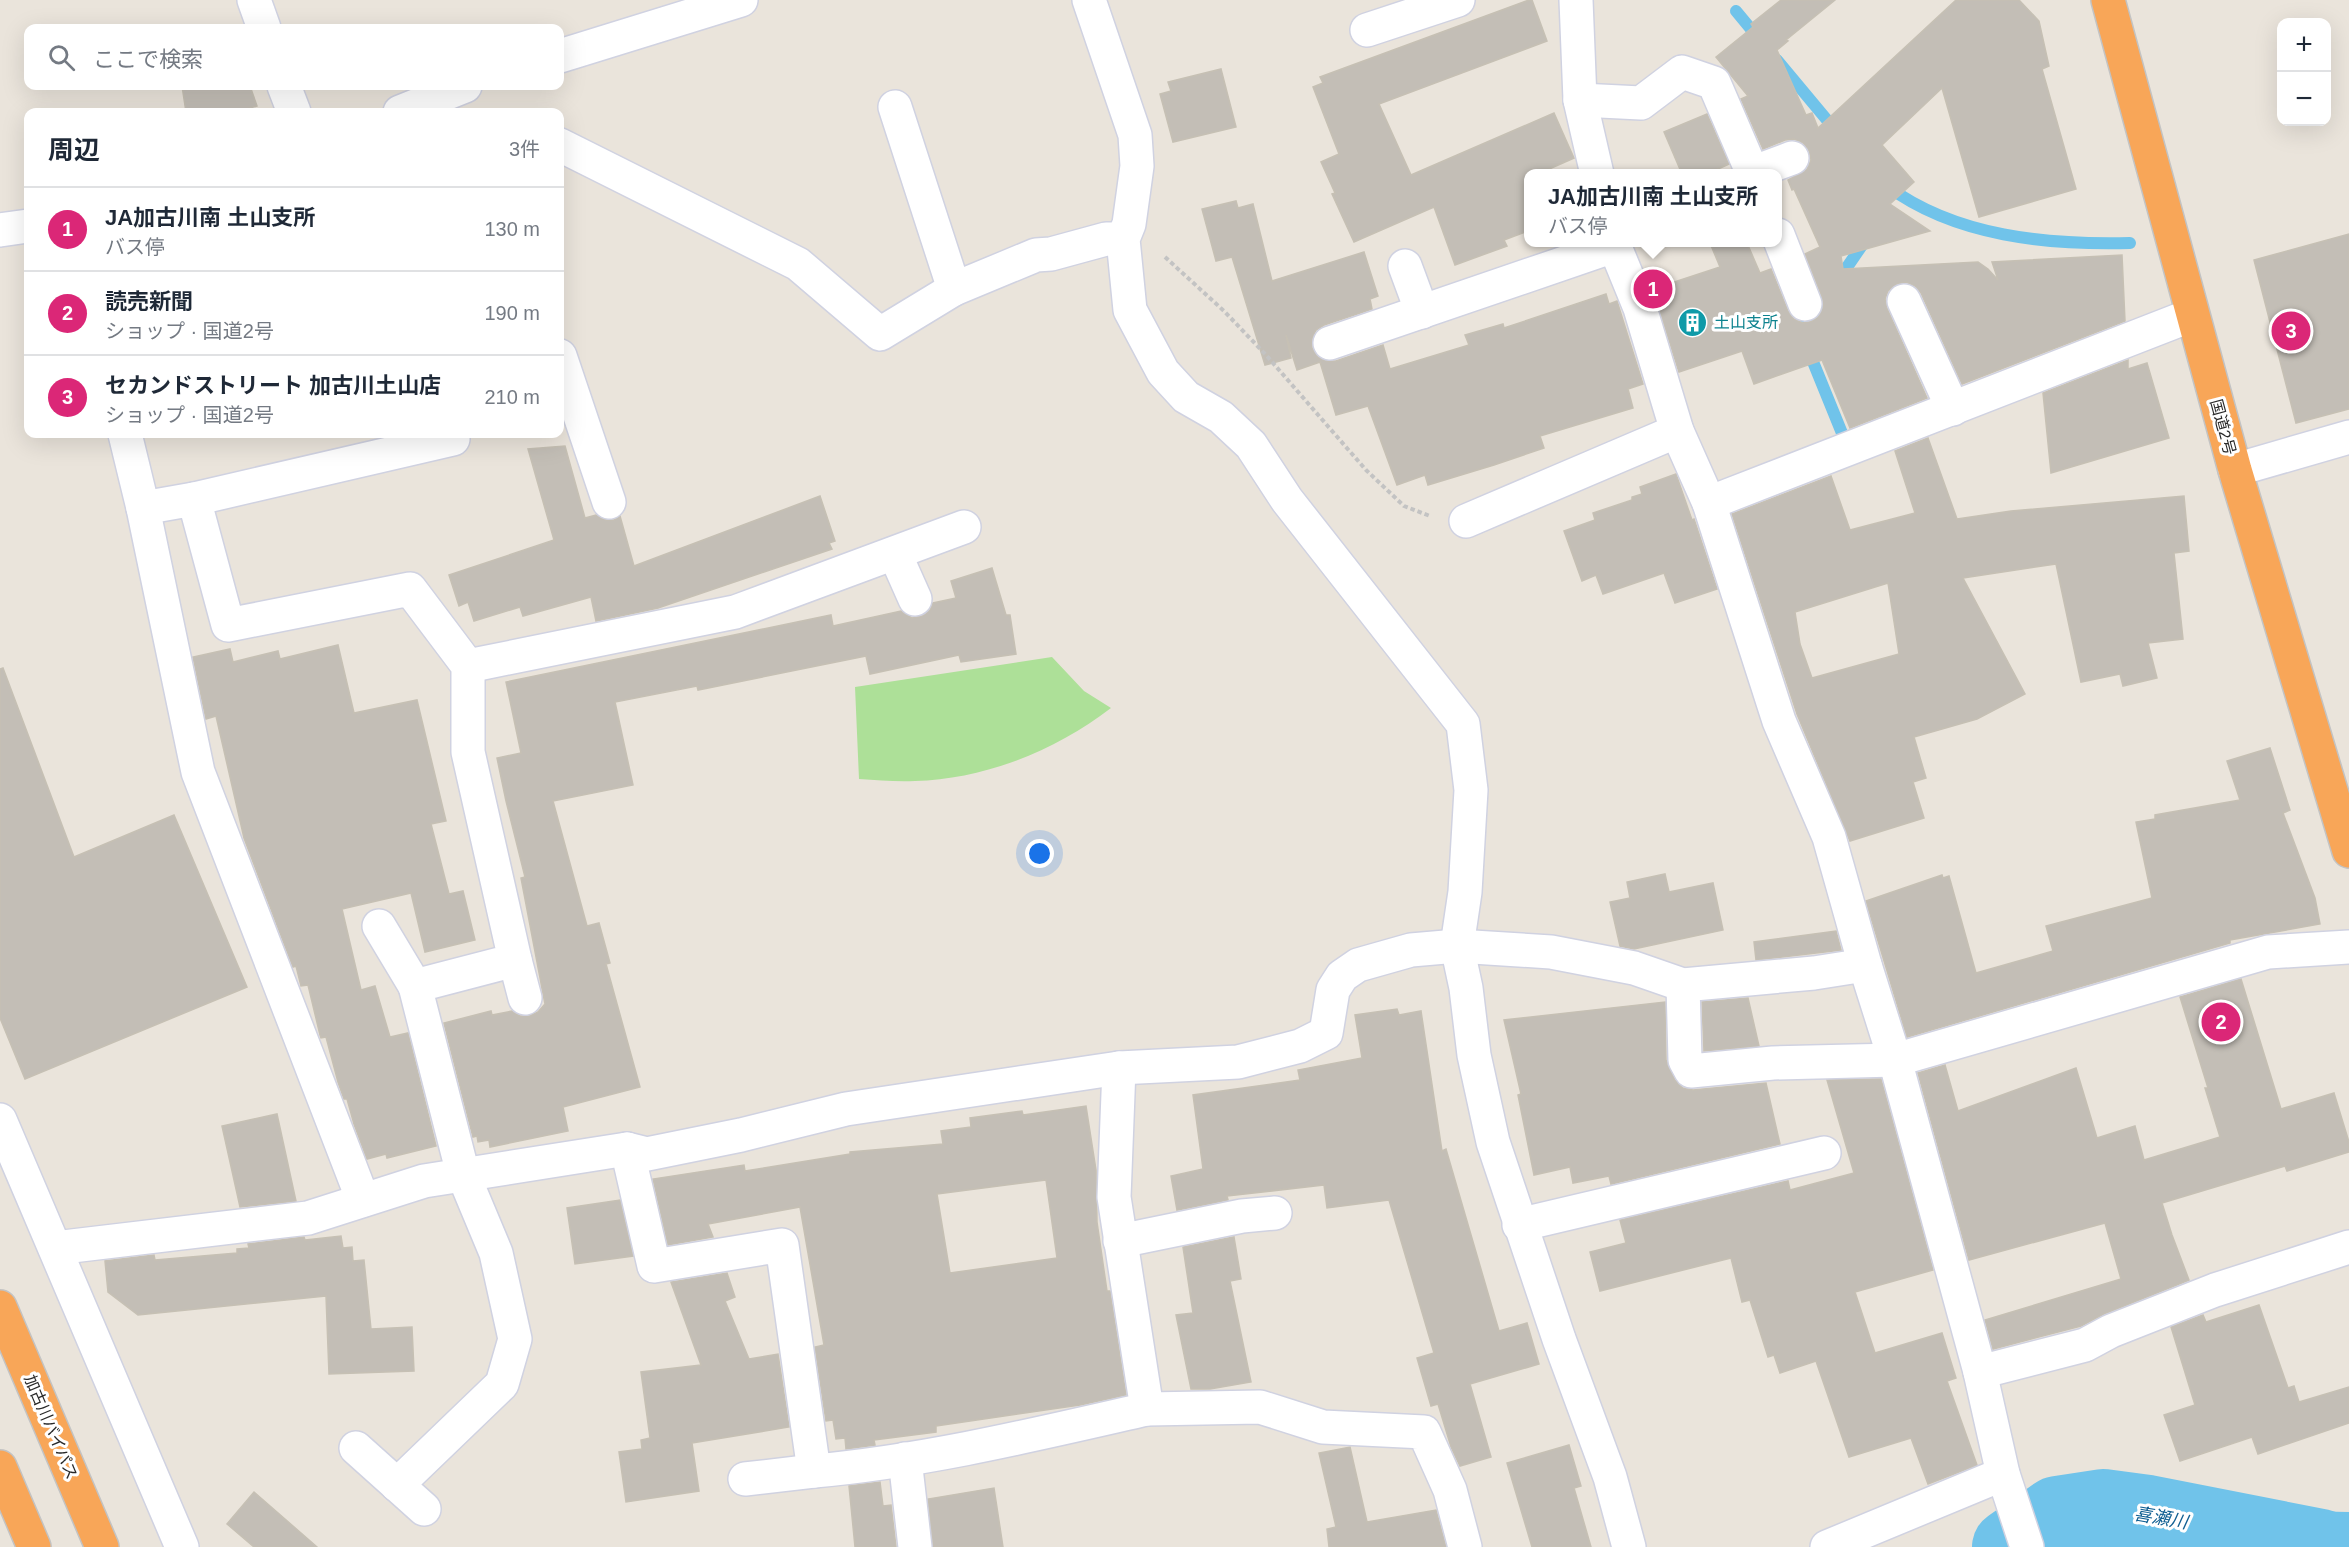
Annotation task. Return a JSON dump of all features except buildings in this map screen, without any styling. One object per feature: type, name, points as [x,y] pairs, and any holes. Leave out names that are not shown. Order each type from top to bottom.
[{"type":"highway","name":"国道2号","points":[[2108,0],[2235,470],[2349,851]]},
{"type":"highway","name":"加古川バイパス","points":[[0,1307],[102,1547]]},
{"type":"highway","points":[[0,1467],[34,1547]]},
{"type":"street","points":[[254,0],[263,24]]},
{"type":"street","points":[[564,55],[741,0]]},
{"type":"street","points":[[1089,0],[1135,135],[1137,165],[1126,232],[1130,310],[1163,372],[1186,397],[1221,417],[1251,445],[1287,500],[1463,724],[1471,790],[1465,892],[1456,946],[1466,988],[1474,1055],[1493,1142],[1519,1225],[1610,1477],[1629,1547]]},
{"type":"street","points":[[1367,30],[1417,6],[1458,0]]},
{"type":"street","points":[[1576,0],[1580,100],[1596,169]]},
{"type":"street","points":[[1580,100],[1641,103],[1682,72],[1714,83],[1751,169]]},
{"type":"street","points":[[286,90],[292,108]]},
{"type":"street","points":[[425,108],[458,90]]},
{"type":"street","points":[[895,107],[954,289]]},
{"type":"street","points":[[564,147],[798,264],[880,334],[954,289],[1036,255],[1051,254],[1126,232]]},
{"type":"street","points":[[1763,169],[1792,158]]},
{"type":"street","points":[[1782,245],[1805,304]]},
{"type":"street","points":[[1330,343],[1606,247]]},
{"type":"street","points":[[1615,247],[1640,308],[1677,431],[1709,503],[1779,721],[1829,837],[1895,1060],[1980,1371],[2005,1480],[2027,1547]]},
{"type":"street","points":[[1405,266],[1422,312]]},
{"type":"street","points":[[1904,301],[1953,409]]},
{"type":"street","points":[[1709,503],[2192,315]]},
{"type":"street","points":[[564,368],[609,502]]},
{"type":"street","points":[[1466,521],[1677,431]]},
{"type":"street","points":[[2235,470],[2349,437]]},
{"type":"street","points":[[126,438],[143,508],[198,772],[363,1200]]},
{"type":"street","points":[[143,508],[194,499],[453,439]]},
{"type":"street","points":[[194,499],[228,625],[410,589],[468,666],[468,752],[525,998]]},
{"type":"street","points":[[468,666],[735,612],[964,527]]},
{"type":"street","points":[[895,554],[915,599]]},
{"type":"street","points":[[379,926],[415,986],[463,1174],[496,1253],[515,1340],[502,1384],[397,1485]]},
{"type":"street","points":[[55,1248],[308,1218],[424,1181],[627,1149],[647,1154],[741,1135],[846,1109],[1119,1068],[1238,1062],[1300,1046],[1326,1033],[1333,990],[1342,976],[1358,965],[1411,950],[1456,946],[1551,952],[1634,968],[1683,986],[1814,973],[1865,964]]},
{"type":"street","points":[[1683,986],[1685,1060],[1691,1071],[1773,1063],[1895,1060],[2268,952],[2349,947]]},
{"type":"street","points":[[415,986],[515,960]]},
{"type":"street","points":[[1119,1068],[1114,1197],[1147,1409]]},
{"type":"street","points":[[0,1120],[182,1547]]},
{"type":"street","points":[[627,1149],[654,1266],[782,1245],[814,1471]]},
{"type":"street","points":[[1519,1225],[1824,1153]]},
{"type":"street","points":[[1120,1241],[1242,1216],[1275,1213]]},
{"type":"street","points":[[1980,1371],[2085,1345],[2111,1331],[2215,1290],[2349,1247]]},
{"type":"street","points":[[745,1479],[905,1459],[1023,1437],[1147,1409],[1260,1407],[1323,1427],[1424,1432],[1450,1490],[1465,1547]]},
{"type":"street","points":[[356,1448],[424,1509]]},
{"type":"street","points":[[905,1459],[915,1547]]},
{"type":"street","points":[[1827,1547],[2005,1480]]},
{"type":"path","points":[[1126,232],[1224,311],[1303,396],[1366,470],[1404,506],[1435,518],[1466,521]]},
{"type":"green space","points":[[1052,657],[1084,691],[1111,708],[1067,737],[1018,760],[993,768],[941,779],[901,781],[859,779],[855,687]]},
{"type":"water","points":[[2103,1507],[2349,1512],[2349,1547],[2242,1547],[2153,1542],[2116,1547],[2002,1547],[2013,1545]]},
{"type":"waterway","points":[[1736,11],[1760,40]]},
{"type":"waterway","points":[[1777,60],[1837,132]]},
{"type":"waterway","points":[[1887,186],[1943,217],[1973,227],[2035,239],[2130,243]]},
{"type":"waterway","points":[[1846,443],[1807,347],[1804,330],[1807,320],[1828,295],[1867,238]]},
{"type":"waterway","name":"喜瀬川","points":[[2010,1547],[2057,1514],[2103,1507],[2148,1513],[2321,1547]]},
{"type":"place","name":"JA加古川南 土山支所","points":[[1653,289]]},
{"type":"place","name":"土山支所","points":[[1693,322]]},
{"type":"place","name":"セカンドストリート 加古川土山店","points":[[2291,331]]},
{"type":"place","name":"読売新聞","points":[[2221,1022]]}]
